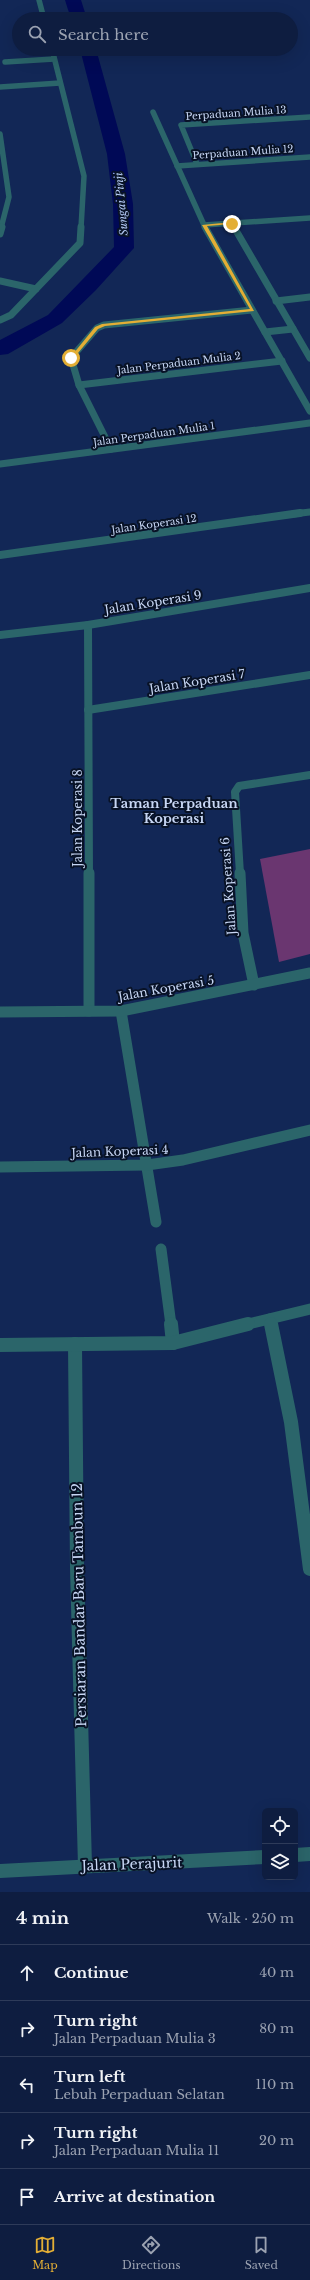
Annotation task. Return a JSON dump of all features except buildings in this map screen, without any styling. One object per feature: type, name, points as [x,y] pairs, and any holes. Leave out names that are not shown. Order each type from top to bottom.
[{"type":"street","points":[[39,0],[42,12]]},
{"type":"street","points":[[0,320],[11,315],[80,243],[84,176],[53,56]]},
{"type":"street","points":[[5,62],[54,60]]},
{"type":"street","points":[[0,87],[60,83]]},
{"type":"street","points":[[153,112],[204,225],[310,411]]},
{"type":"street","name":"Perpaduan Mulia 13","points":[[197,164],[181,125],[310,117]]},
{"type":"street","points":[[0,134],[9,197],[0,234]]},
{"type":"street","name":"Perpaduan Mulia 12","points":[[177,166],[310,157]]},
{"type":"street","points":[[0,197],[9,197]]},
{"type":"street","points":[[204,225],[310,218]]},
{"type":"street","points":[[232,224],[310,357]]},
{"type":"street","points":[[0,281],[36,289]]},
{"type":"street","points":[[276,301],[310,297]]},
{"type":"street","points":[[111,449],[79,385],[71,357],[97,328],[110,324],[252,310]]},
{"type":"street","points":[[265,332],[293,329]]},
{"type":"street","name":"Jalan Perpaduan Mulia 2","points":[[79,385],[282,362]]},
{"type":"street","name":"Jalan Perpaduan Mulia 1","points":[[0,464],[310,423]]},
{"type":"street","name":"Jalan Koperasi 12","points":[[0,555],[310,512]]},
{"type":"street","name":"Jalan Koperasi 9","points":[[0,634],[88,624],[310,588]]},
{"type":"street","name":"Jalan Koperasi 8","points":[[88,624],[89,1010]]},
{"type":"street","name":"Jalan Koperasi 7","points":[[88,710],[310,675]]},
{"type":"street","name":"Jalan Koperasi 6","points":[[254,984],[243,933],[235,792],[239,786],[248,783],[310,774]]},
{"type":"street","name":"Jalan Koperasi 5","points":[[0,1012],[121,1010],[310,973]]},
{"type":"street","points":[[121,1010],[156,1222]]},
{"type":"street","name":"Jalan Koperasi 4","points":[[0,1167],[147,1165],[184,1160],[310,1130]]},
{"type":"street","points":[[161,1249],[173,1343]]},
{"type":"street","points":[[0,1345],[173,1343],[310,1309]]},
{"type":"street","points":[[270,1318],[291,1422],[307,1529],[310,1569]]},
{"type":"street","name":"Persiaran Bandar Baru Tambun 12","points":[[75,1344],[77,1568],[85,1866]]},
{"type":"street","points":[[298,1855],[310,1854]]},
{"type":"street","name":"Jalan Perajurit","points":[[0,1871],[262,1857]]},
{"type":"shaded area","points":[[310,849],[310,954],[279,962],[260,859]]},
{"type":"waterway","name":"Sungai Pinji","points":[[73,0],[77,12]]},
{"type":"waterway","name":"Sungai Pinji","points":[[0,349],[55,319],[89,286],[124,248],[123,204],[116,154],[90,56]]},
{"type":"district","name":"Taman Perpaduan Koperasi","points":[[174,810]]},
{"type":"route","points":[[71,358],[100,326],[252,310],[204,225],[232,224]]}]
